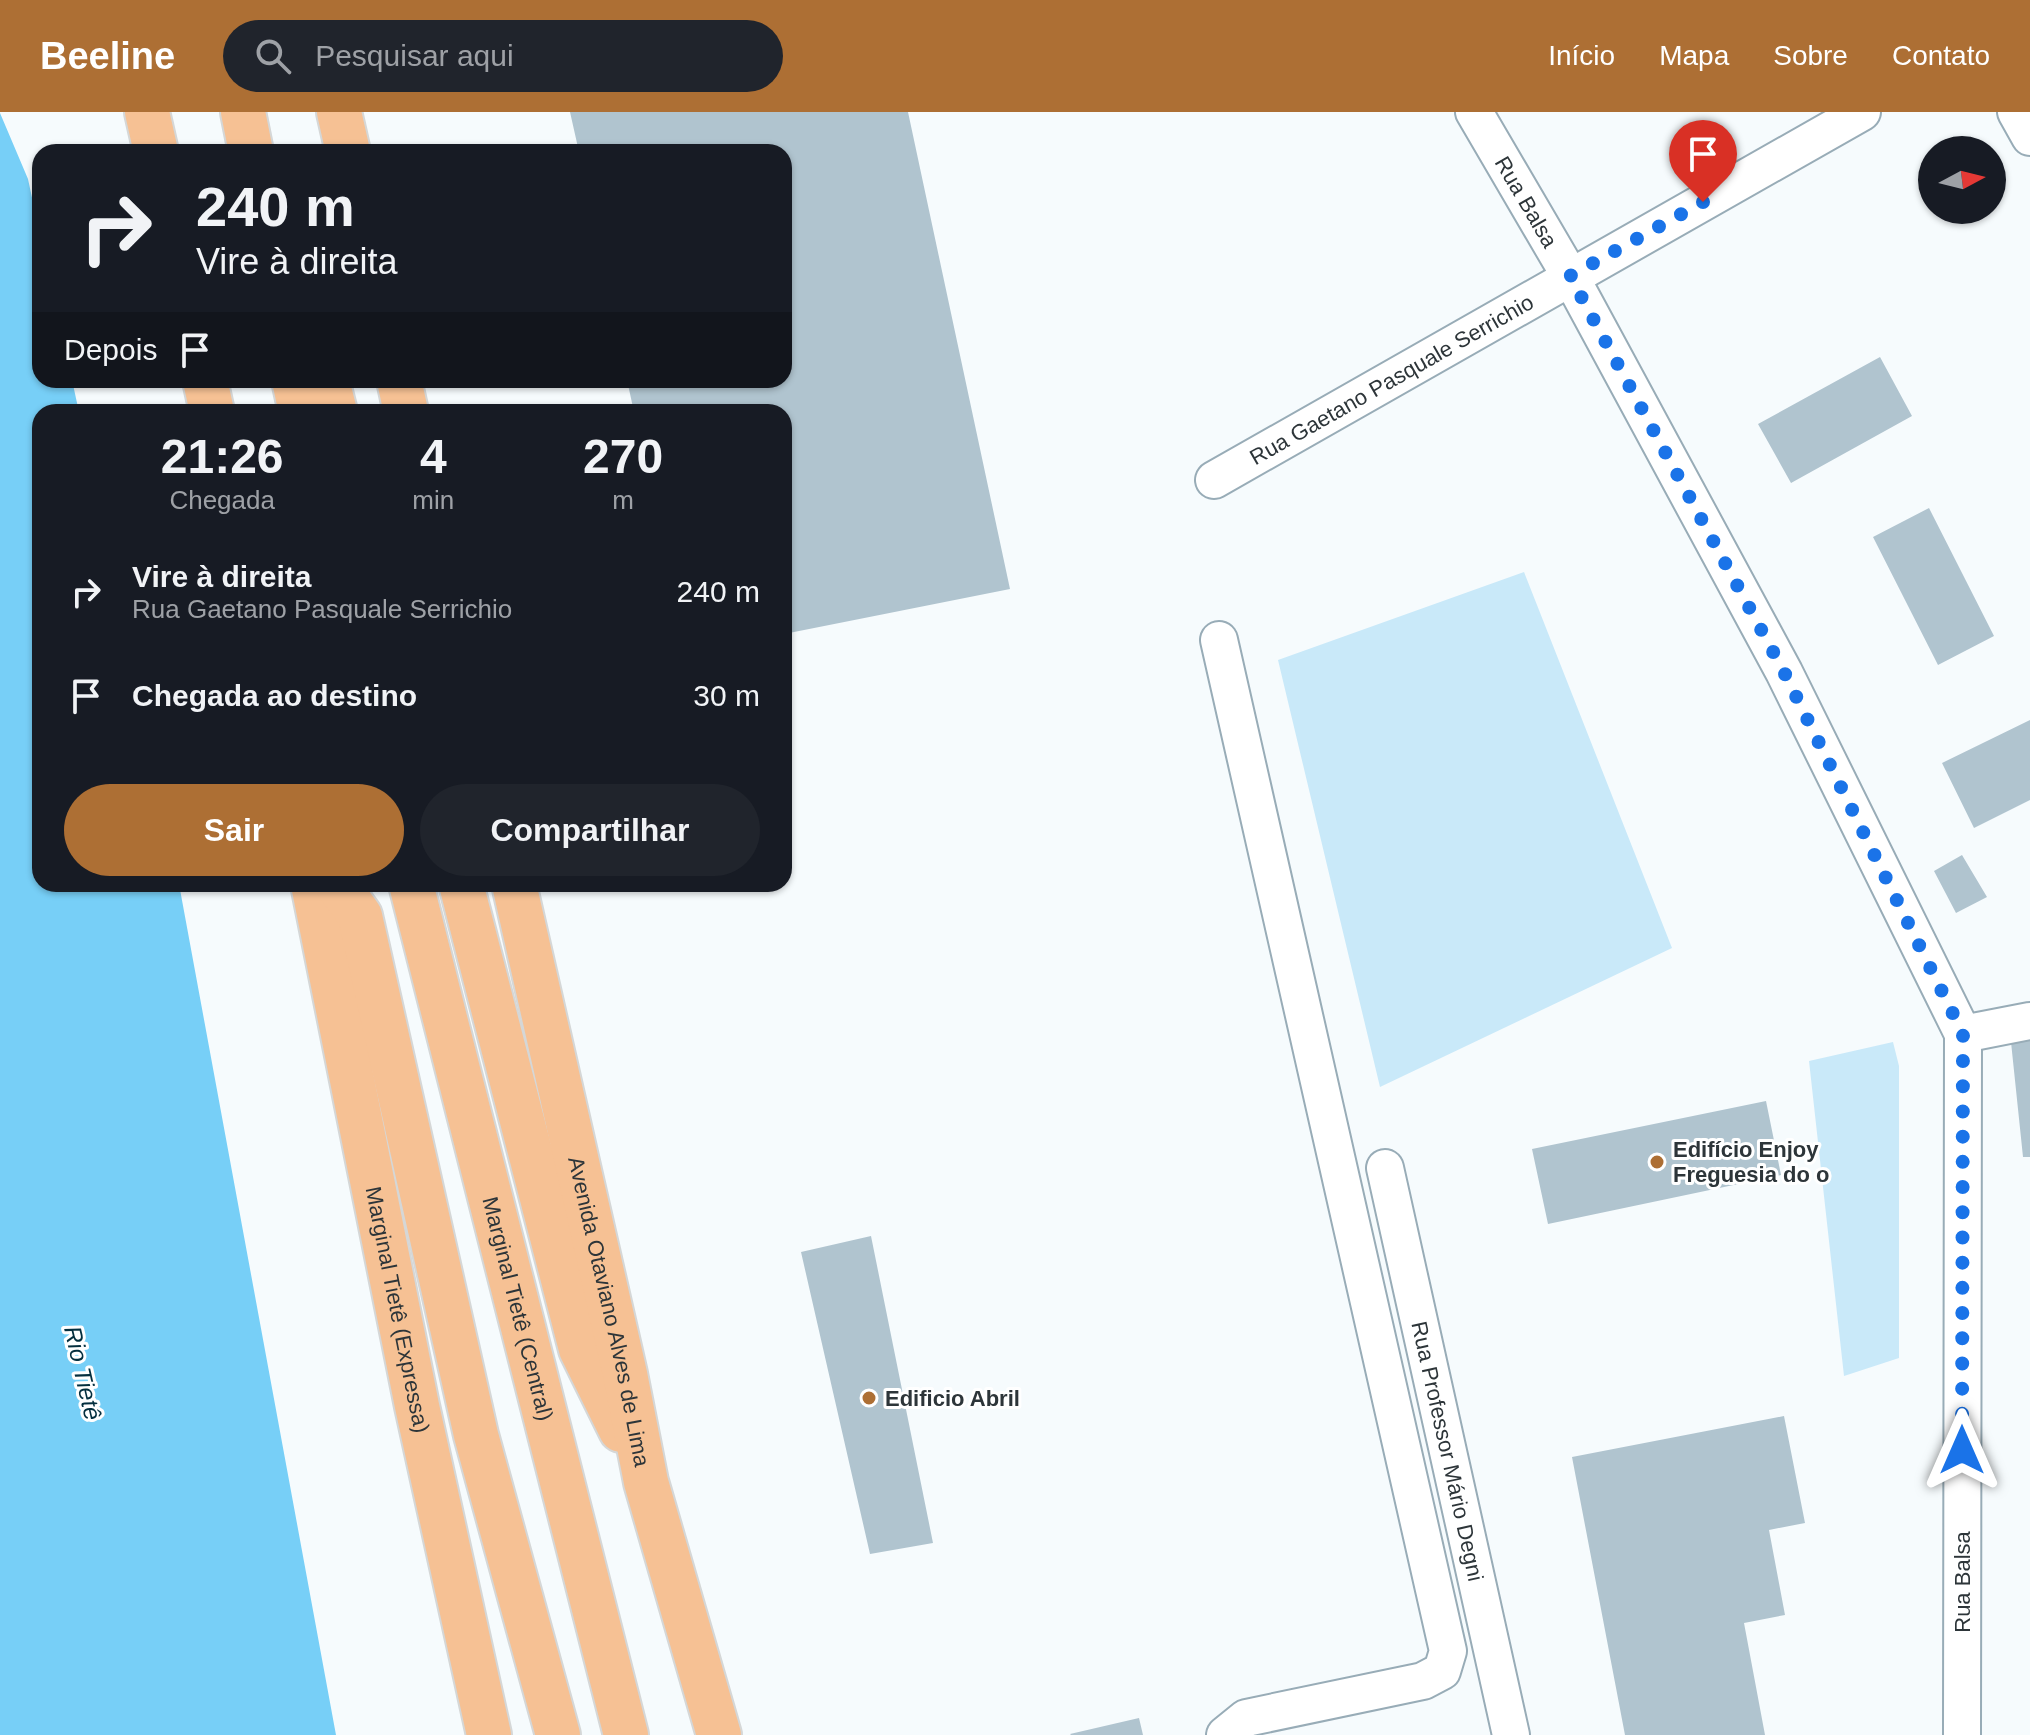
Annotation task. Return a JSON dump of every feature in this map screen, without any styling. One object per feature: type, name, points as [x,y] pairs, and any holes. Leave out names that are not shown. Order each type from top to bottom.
[{"type":"highway","points":[[147,112],[154,144]]},
{"type":"highway","points":[[339,112],[346,144]]},
{"type":"highway","name":"Marginal Tietê (Expressa)","points":[[315,892],[417,1406],[489,1735]]},
{"type":"highway","points":[[343,892],[360,916],[476,1435],[558,1735]]},
{"type":"highway","name":"Marginal Tietê (Central)","points":[[413,892],[626,1735]]},
{"type":"highway","points":[[463,892],[581,1349],[646,1482]]},
{"type":"highway","name":"Avenida Otaviano Alves de Lima","points":[[516,892],[625,1374],[646,1482],[719,1735]]},
{"type":"street","name":"Rua Balsa","points":[[1474,112],[1570,276],[1784,672],[1963,1034],[1962,1735]]},
{"type":"street","name":"Rua Gaetano Pasquale Serrichio","points":[[1214,480],[1862,112]]},
{"type":"street","points":[[2016,112],[2030,137]]},
{"type":"street","points":[[1219,640],[1448,1651],[1442,1671],[1423,1681],[1246,1718],[1225,1735]]},
{"type":"street","points":[[1963,1034],[2030,1021]]},
{"type":"street","name":"Rua Professor Mário Degni","points":[[1385,1168],[1511,1735]]},
{"type":"shaded area","points":[[1524,572],[1672,948],[1380,1087],[1278,660]]},
{"type":"shaded area","points":[[1893,1042],[1899,1066],[1899,1358],[1844,1376],[1809,1061]]},
{"type":"water","name":"Rio Tietê","points":[[0,113],[28,179],[32,198],[32,388],[74,388],[77,404],[32,404],[32,892],[180,892],[336,1735],[0,1735]]},
{"type":"building","points":[[570,112],[908,112],[1010,589],[792,632],[792,404],[632,404],[629,388],[792,388],[792,144],[577,144]]},
{"type":"building","points":[[1880,357],[1912,416],[1791,483],[1758,424]]},
{"type":"building","points":[[1929,508],[1994,636],[1938,665],[1873,537]]},
{"type":"building","points":[[2030,720],[2030,800],[1974,828],[1942,763]]},
{"type":"building","points":[[1962,855],[1987,897],[1956,913],[1934,871]]},
{"type":"building","points":[[2030,1040],[2030,1157],[2023,1157],[2011,1042]]},
{"type":"building","name":"Edifício Enjoy Freguesia do o","points":[[1766,1101],[1781,1175],[1548,1224],[1532,1149]]},
{"type":"building","name":"Edificio Abril","points":[[871,1236],[933,1543],[870,1554],[801,1252]]},
{"type":"building","points":[[1784,1416],[1805,1523],[1769,1530],[1785,1615],[1744,1623],[1765,1735],[1625,1735],[1572,1457]]},
{"type":"building","points":[[1139,1718],[1143,1735],[1070,1734]]},
{"type":"place","name":"Edifício Enjoy Freguesia do o","points":[[1657,1162]]},
{"type":"place","name":"Edificio Abril","points":[[869,1398]]},
{"type":"route","points":[[1703,202],[1570,276],[1784,672],[1963,1034],[1962,1450]]}]
